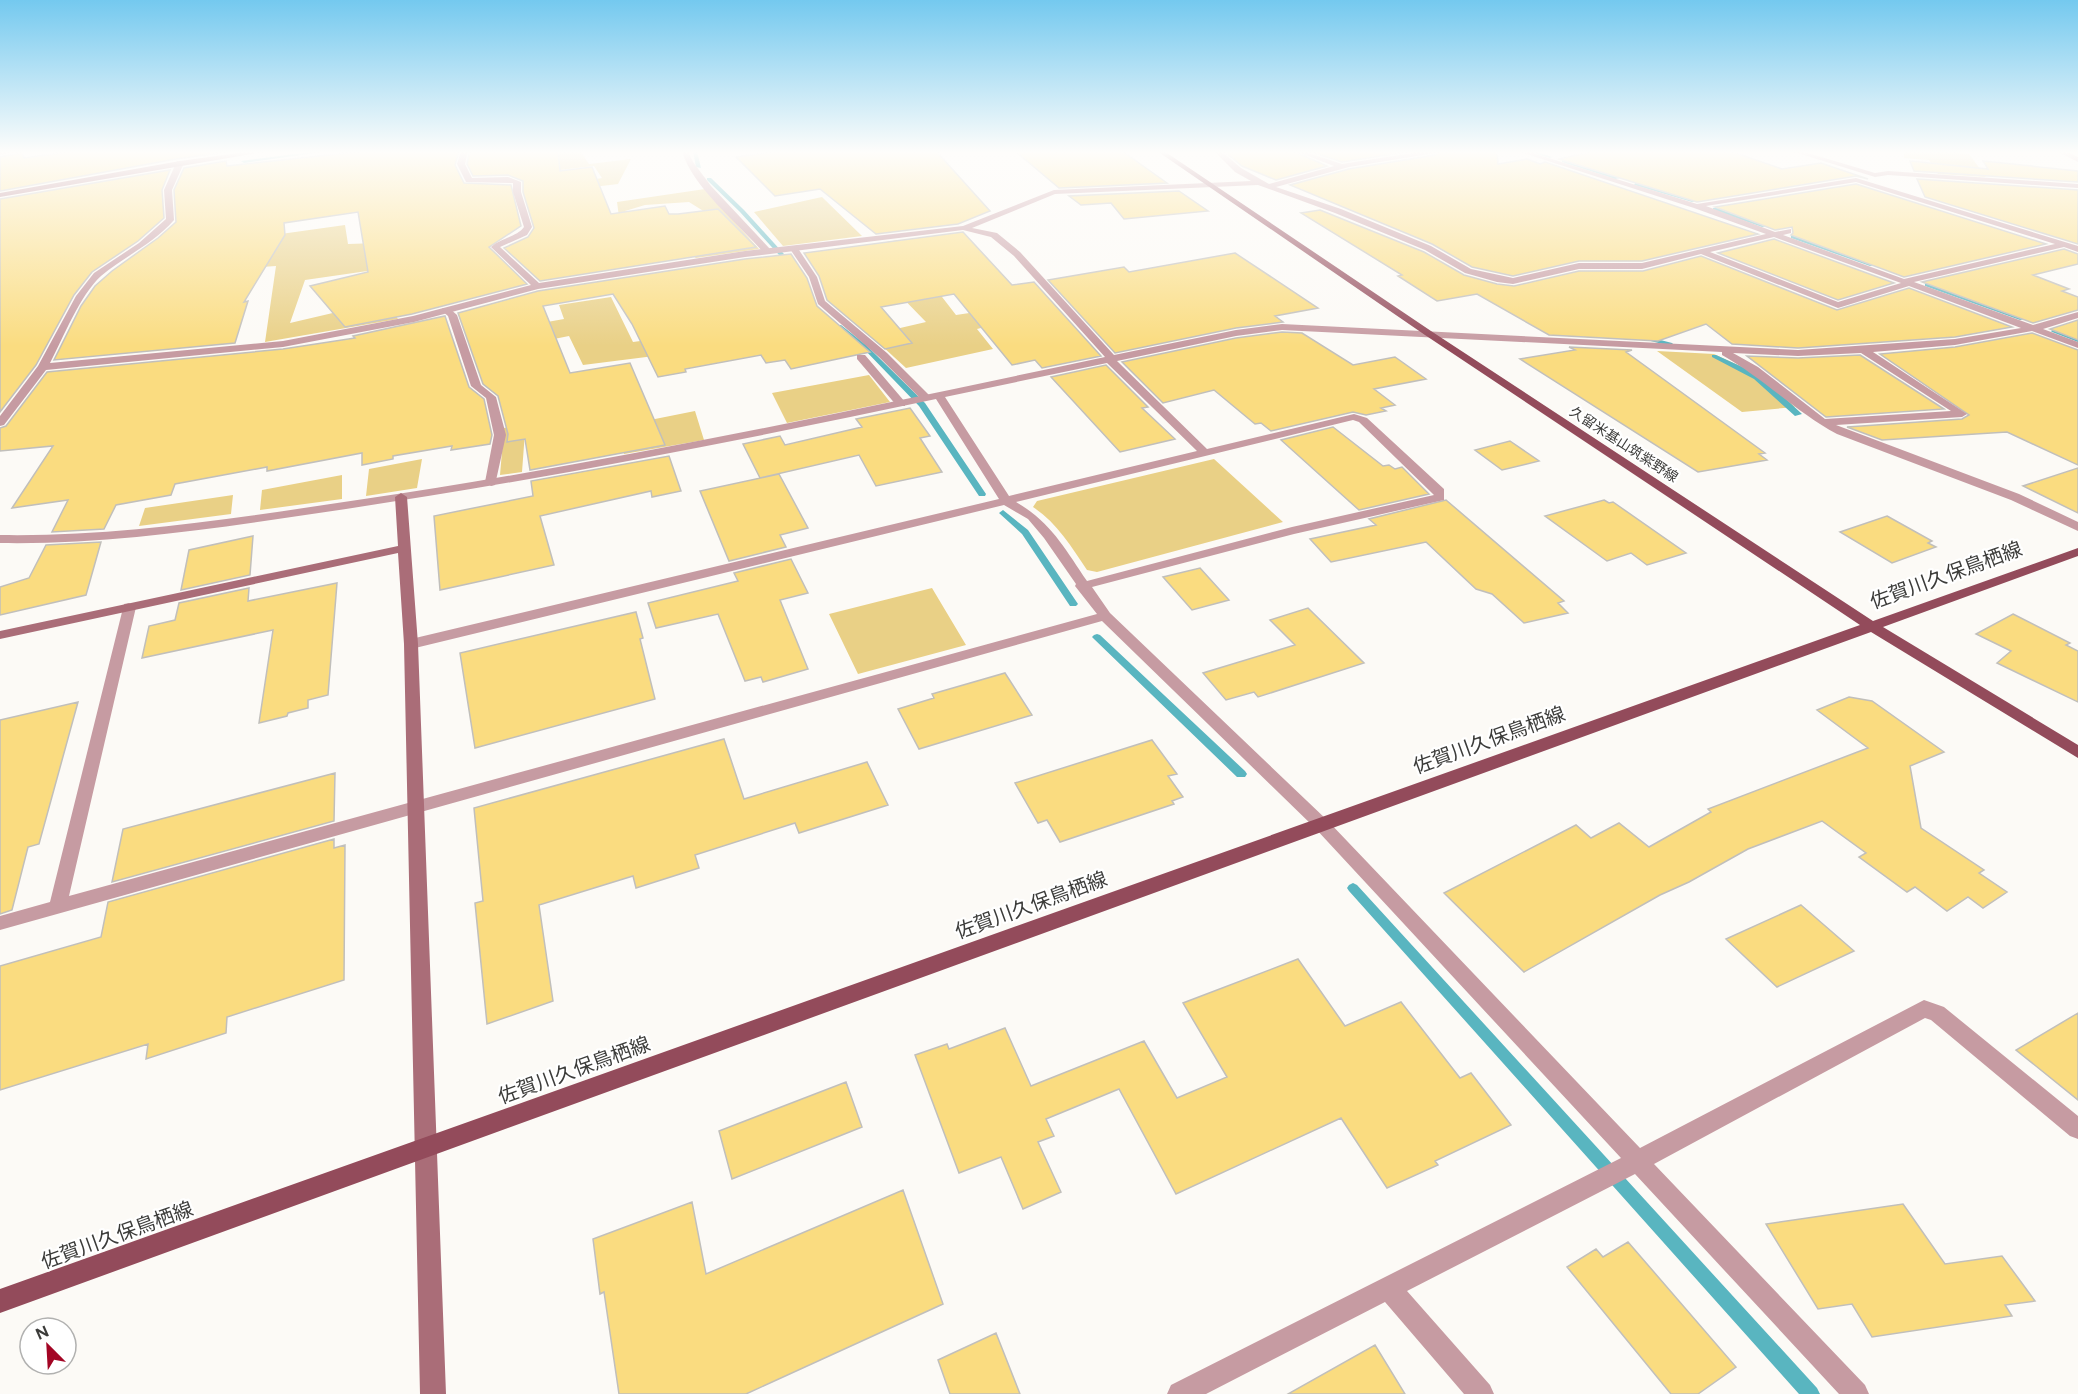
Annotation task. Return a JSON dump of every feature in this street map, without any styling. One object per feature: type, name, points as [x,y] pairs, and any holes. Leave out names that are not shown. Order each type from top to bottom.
[{"type":"main road","name":"久留米基山筑紫野線","points":[[1255,216],[1871,626],[2078,752]]},
{"type":"main road","name":"佐賀川久保鳥栖線","points":[[0,1301],[2078,552]]},
{"type":"street","points":[[0,423],[43,367],[81,296],[97,275],[142,245],[170,220],[169,216]]},
{"type":"street","points":[[525,216],[528,227],[524,233],[505,240],[495,248],[537,286]]},
{"type":"street","points":[[734,216],[767,251]]},
{"type":"street","points":[[43,367],[283,344],[347,333],[537,286],[767,251],[791,250],[963,228],[993,216]]},
{"type":"street","points":[[1346,216],[1428,248],[1468,271],[1513,281],[1579,266],[1642,266],[1788,231]]},
{"type":"street","points":[[1725,216],[1908,282],[2036,324],[2078,345]]},
{"type":"street","points":[[1747,216],[2006,308]]},
{"type":"street","points":[[1971,216],[2078,249]]},
{"type":"street","points":[[963,228],[994,235],[1017,254],[1111,358],[1113,365],[1205,453]]},
{"type":"street","points":[[1702,252],[1838,305],[1921,278],[2078,242]]},
{"type":"street","points":[[791,250],[813,277],[821,302],[932,397],[1006,501],[1032,516],[1049,535],[1082,586],[1105,616],[1321,824],[1629,1166],[1856,1394]]},
{"type":"street","points":[[446,310],[452,315],[476,386],[491,397],[500,435],[491,482]]},
{"type":"street","points":[[0,539],[71,540],[401,497],[694,445],[901,404],[1111,358],[1236,333],[1282,327],[1798,353],[1955,342],[2078,315]]},
{"type":"street","points":[[2048,323],[2078,334]]},
{"type":"street","points":[[1823,422],[1962,414],[1863,350]]},
{"type":"street","points":[[1724,351],[1781,387],[1823,422],[1841,432],[2015,497],[2078,527]]},
{"type":"street","points":[[861,357],[901,404]]},
{"type":"street","points":[[411,644],[1354,417],[1363,420],[1440,492],[1440,497],[1292,531],[1082,586]]},
{"type":"street","points":[[401,497],[411,644],[433,1394]]},
{"type":"street","points":[[0,635],[405,548]]},
{"type":"street","points":[[58,907],[129,608]]},
{"type":"street","points":[[0,923],[1105,616]]},
{"type":"street","points":[[1180,1394],[1629,1166],[1924,1009],[1937,1012],[2078,1129]]},
{"type":"street","points":[[1388,1288],[1481,1394]]},
{"type":"shaded area","points":[[629,216],[637,226],[619,217]]},
{"type":"shaded area","points":[[703,216],[729,216],[759,249],[696,258],[685,251]]},
{"type":"shaded area","points":[[757,216],[842,216],[862,236],[783,246]]},
{"type":"shaded area","points":[[345,225],[348,244],[407,242],[402,266],[305,280],[290,323],[384,301],[398,319],[265,342],[276,266],[161,274],[230,241]]},
{"type":"shaded area","points":[[898,240],[956,315],[996,309],[1009,321],[977,329],[993,349],[906,368],[870,335],[926,322],[890,285],[863,246]]},
{"type":"shaded area","points":[[611,297],[633,342],[699,333],[678,353],[583,365],[569,336],[485,353],[475,335],[564,319],[559,305]]},
{"type":"shaded area","points":[[1657,351],[1714,354],[1759,375],[1795,407],[1742,412]]},
{"type":"shaded area","points":[[869,375],[890,402],[787,423],[772,393]]},
{"type":"shaded area","points":[[695,411],[704,440],[624,454],[615,427]]},
{"type":"shaded area","points":[[577,414],[525,432],[522,472],[500,475],[504,428]]},
{"type":"shaded area","points":[[422,459],[417,488],[366,496],[369,469]]},
{"type":"shaded area","points":[[1214,459],[1283,522],[1097,572],[1087,570],[1056,528],[1033,507],[1037,501]]},
{"type":"shaded area","points":[[342,475],[342,499],[260,510],[262,490]]},
{"type":"shaded area","points":[[233,495],[231,514],[139,526],[145,508]]},
{"type":"shaded area","points":[[932,588],[966,645],[858,674],[829,614]]},
{"type":"building","points":[[0,216],[164,216],[138,241],[92,272],[74,295],[36,365],[0,412]]},
{"type":"building","points":[[176,216],[331,216],[284,223],[285,235],[244,302],[248,301],[235,343],[54,360],[81,306],[95,286],[176,222]]},
{"type":"building","points":[[359,216],[519,216],[521,226],[489,247],[527,284],[412,314],[345,327],[310,286],[368,272]]},
{"type":"building","points":[[530,216],[725,216],[756,247],[540,281],[504,248],[528,237],[534,228]]},
{"type":"building","points":[[854,216],[978,216],[958,224],[876,234]]},
{"type":"building","points":[[1122,216],[1155,216],[1124,219]]},
{"type":"building","points":[[1306,216],[1335,216],[1424,252],[1464,275],[1497,284],[1514,286],[1579,271],[1643,271],[1701,256],[1837,310],[1909,288],[2012,327],[1955,337],[1798,348],[1732,344],[1706,324],[1658,341],[1549,335],[1477,294],[1437,301],[1398,276],[1402,275]]},
{"type":"building","points":[[1365,216],[1705,216],[1758,234],[1642,261],[1579,261],[1513,276],[1472,267],[1432,244]]},
{"type":"building","points":[[1739,216],[1958,216],[2046,244],[1904,277],[1791,235],[1792,227],[1775,230]]},
{"type":"building","points":[[1987,216],[2078,216],[2078,244]]},
{"type":"building","points":[[963,232],[1012,285],[1034,282],[1101,356],[1042,368],[1035,360],[1012,365],[954,294],[881,307],[912,343],[885,349],[827,300],[819,276],[804,253]]},
{"type":"building","points":[[1774,239],[1894,283],[1838,300],[1718,253]]},
{"type":"building","points":[[2064,249],[2078,254],[2078,264],[2033,275],[2069,289],[2062,291],[2078,297],[2078,310],[2033,323],[1922,282]]},
{"type":"building","points":[[1235,253],[1318,308],[1275,316],[1283,322],[1236,328],[1115,353],[1048,280],[1124,267],[1129,272]]},
{"type":"building","points":[[791,254],[807,278],[817,306],[870,352],[791,369],[785,360],[766,363],[761,355],[685,369],[686,372],[658,377],[632,324],[613,294],[543,306],[570,373],[630,363],[665,445],[530,470],[525,439],[507,442],[508,434],[498,396],[483,384],[458,313],[538,291]]},
{"type":"building","points":[[445,316],[469,387],[484,399],[492,435],[490,444],[451,450],[452,446],[393,456],[393,459],[362,465],[362,453],[267,471],[267,467],[175,484],[171,495],[116,505],[104,529],[52,532],[68,500],[12,508],[53,446],[0,451],[0,428],[6,426],[47,372],[283,349],[355,338],[353,336]]},
{"type":"building","points":[[2078,320],[2078,340],[2050,329]]},
{"type":"building","points":[[1282,332],[1302,333],[1353,365],[1395,357],[1426,379],[1374,389],[1395,405],[1381,408],[1386,411],[1366,415],[1353,412],[1271,431],[1261,423],[1255,424],[1214,390],[1163,403],[1122,362],[1236,338]]},
{"type":"building","points":[[2032,333],[2078,350],[2078,465],[2007,432],[1882,440],[1847,427],[1962,419],[1969,415],[1880,354],[1955,347]]},
{"type":"building","points":[[1569,347],[1632,350],[1626,352],[1765,453],[1759,454],[1767,460],[1698,472],[1520,359],[1575,350]]},
{"type":"building","points":[[1860,355],[1944,409],[1826,417],[1747,356],[1798,358]]},
{"type":"building","points":[[1106,365],[1148,407],[1142,408],[1175,439],[1120,452],[1051,377]]},
{"type":"building","points":[[910,408],[930,436],[920,438],[942,472],[876,486],[859,455],[760,478],[743,444],[780,436],[785,445],[862,427],[856,419]]},
{"type":"building","points":[[1333,427],[1383,466],[1389,465],[1395,469],[1402,467],[1429,494],[1359,510],[1281,440]]},
{"type":"building","points":[[1510,441],[1539,461],[1502,470],[1475,450]]},
{"type":"building","points":[[669,456],[681,491],[652,497],[651,491],[540,516],[554,565],[440,590],[434,516],[533,496],[531,481]]},
{"type":"building","points":[[2078,468],[2078,513],[2023,486]]},
{"type":"building","points":[[779,474],[808,528],[780,535],[786,547],[729,561],[700,491]]},
{"type":"building","points":[[1446,500],[1564,601],[1558,603],[1568,613],[1524,623],[1492,594],[1476,589],[1426,542],[1331,562],[1310,539],[1376,525],[1369,519]]},
{"type":"building","points":[[1604,500],[1609,503],[1613,502],[1686,553],[1647,565],[1631,553],[1607,561],[1545,516]]},
{"type":"building","points":[[1887,516],[1932,541],[1928,543],[1936,547],[1892,563],[1840,532]]},
{"type":"building","points":[[253,536],[250,575],[181,590],[189,550]]},
{"type":"building","points":[[101,542],[86,595],[0,615],[0,587],[29,578],[46,545]]},
{"type":"building","points":[[791,559],[808,593],[780,600],[808,669],[763,682],[761,677],[745,681],[718,614],[656,628],[648,603],[738,581],[734,573]]},
{"type":"building","points":[[1200,568],[1229,600],[1192,610],[1163,577]]},
{"type":"building","points":[[337,583],[328,695],[308,700],[308,708],[259,723],[273,630],[142,658],[149,626],[175,620],[179,603],[249,588],[248,601]]},
{"type":"building","points":[[1308,608],[1364,663],[1258,697],[1254,692],[1226,700],[1203,673],[1295,645],[1270,620]]},
{"type":"building","points":[[636,612],[643,638],[640,639],[655,699],[475,748],[460,653]]},
{"type":"building","points":[[2013,614],[2070,643],[2066,645],[2078,651],[2078,702],[1997,663],[2011,651],[1976,634]]},
{"type":"building","points":[[1005,673],[1032,715],[919,749],[898,709],[934,698],[932,694]]},
{"type":"building","points":[[1849,697],[1872,701],[1944,752],[1910,766],[1921,828],[1984,870],[1979,873],[2007,892],[1983,908],[1968,897],[1947,911],[1915,887],[1907,892],[1859,857],[1866,853],[1822,821],[1748,849],[1689,882],[1660,895],[1524,972],[1444,893],[1576,825],[1591,838],[1619,823],[1649,847],[1711,812],[1708,809],[1868,748],[1817,710]]},
{"type":"building","points":[[78,702],[39,844],[28,847],[12,910],[0,914],[0,720]]},
{"type":"building","points":[[724,739],[744,799],[867,762],[888,805],[799,833],[795,823],[695,855],[699,868],[636,888],[633,876],[539,905],[553,1001],[487,1024],[475,903],[483,901],[474,808]]},
{"type":"building","points":[[1152,740],[1177,774],[1168,776],[1183,797],[1172,801],[1174,804],[1060,842],[1047,820],[1038,823],[1015,783]]},
{"type":"building","points":[[335,773],[334,821],[112,882],[123,829]]},
{"type":"building","points":[[334,839],[334,848],[345,845],[344,980],[227,1017],[226,1033],[146,1059],[148,1044],[0,1090],[0,966],[101,937],[108,902]]},
{"type":"building","points":[[1801,905],[1854,951],[1777,987],[1726,939]]},
{"type":"building","points":[[1298,959],[1345,1026],[1401,1002],[1460,1078],[1471,1073],[1511,1125],[1435,1161],[1438,1165],[1387,1188],[1341,1118],[1176,1194],[1119,1089],[1046,1119],[1054,1136],[1038,1142],[1061,1192],[1023,1209],[1001,1157],[959,1173],[915,1055],[947,1044],[949,1049],[1005,1028],[1031,1086],[1144,1041],[1177,1098],[1227,1077],[1183,1003]]},
{"type":"building","points":[[2078,1013],[2078,1100],[2016,1050]]},
{"type":"building","points":[[846,1082],[862,1127],[732,1179],[719,1131]]},
{"type":"building","points":[[903,1190],[943,1304],[746,1394],[619,1394],[604,1292],[600,1294],[593,1239],[692,1202],[706,1274]]},
{"type":"building","points":[[1903,1204],[1945,1264],[2002,1256],[2035,1301],[2005,1305],[2012,1316],[1872,1337],[1852,1304],[1818,1309],[1766,1224]]},
{"type":"building","points":[[1628,1242],[1736,1367],[1698,1394],[1671,1394],[1567,1267],[1596,1249],[1603,1257]]},
{"type":"building","points":[[996,1333],[1020,1394],[950,1394],[938,1360]]},
{"type":"building","points":[[1375,1345],[1405,1394],[1288,1394]]},
{"type":"waterway","points":[[747,216],[791,265]]},
{"type":"waterway","points":[[1735,216],[1764,226]]},
{"type":"waterway","points":[[1793,237],[1872,265]]},
{"type":"waterway","points":[[1927,285],[2022,319]]},
{"type":"waterway","points":[[839,326],[864,346],[922,405],[982,494]]},
{"type":"waterway","points":[[2054,331],[2078,340]]},
{"type":"waterway","points":[[1645,338],[1670,344]]},
{"type":"waterway","points":[[1714,356],[1757,377],[1798,414]]},
{"type":"waterway","points":[[1003,513],[1025,532],[1073,604]]},
{"type":"waterway","points":[[1097,637],[1241,774]]},
{"type":"waterway","points":[[1353,888],[1811,1394]]}]
